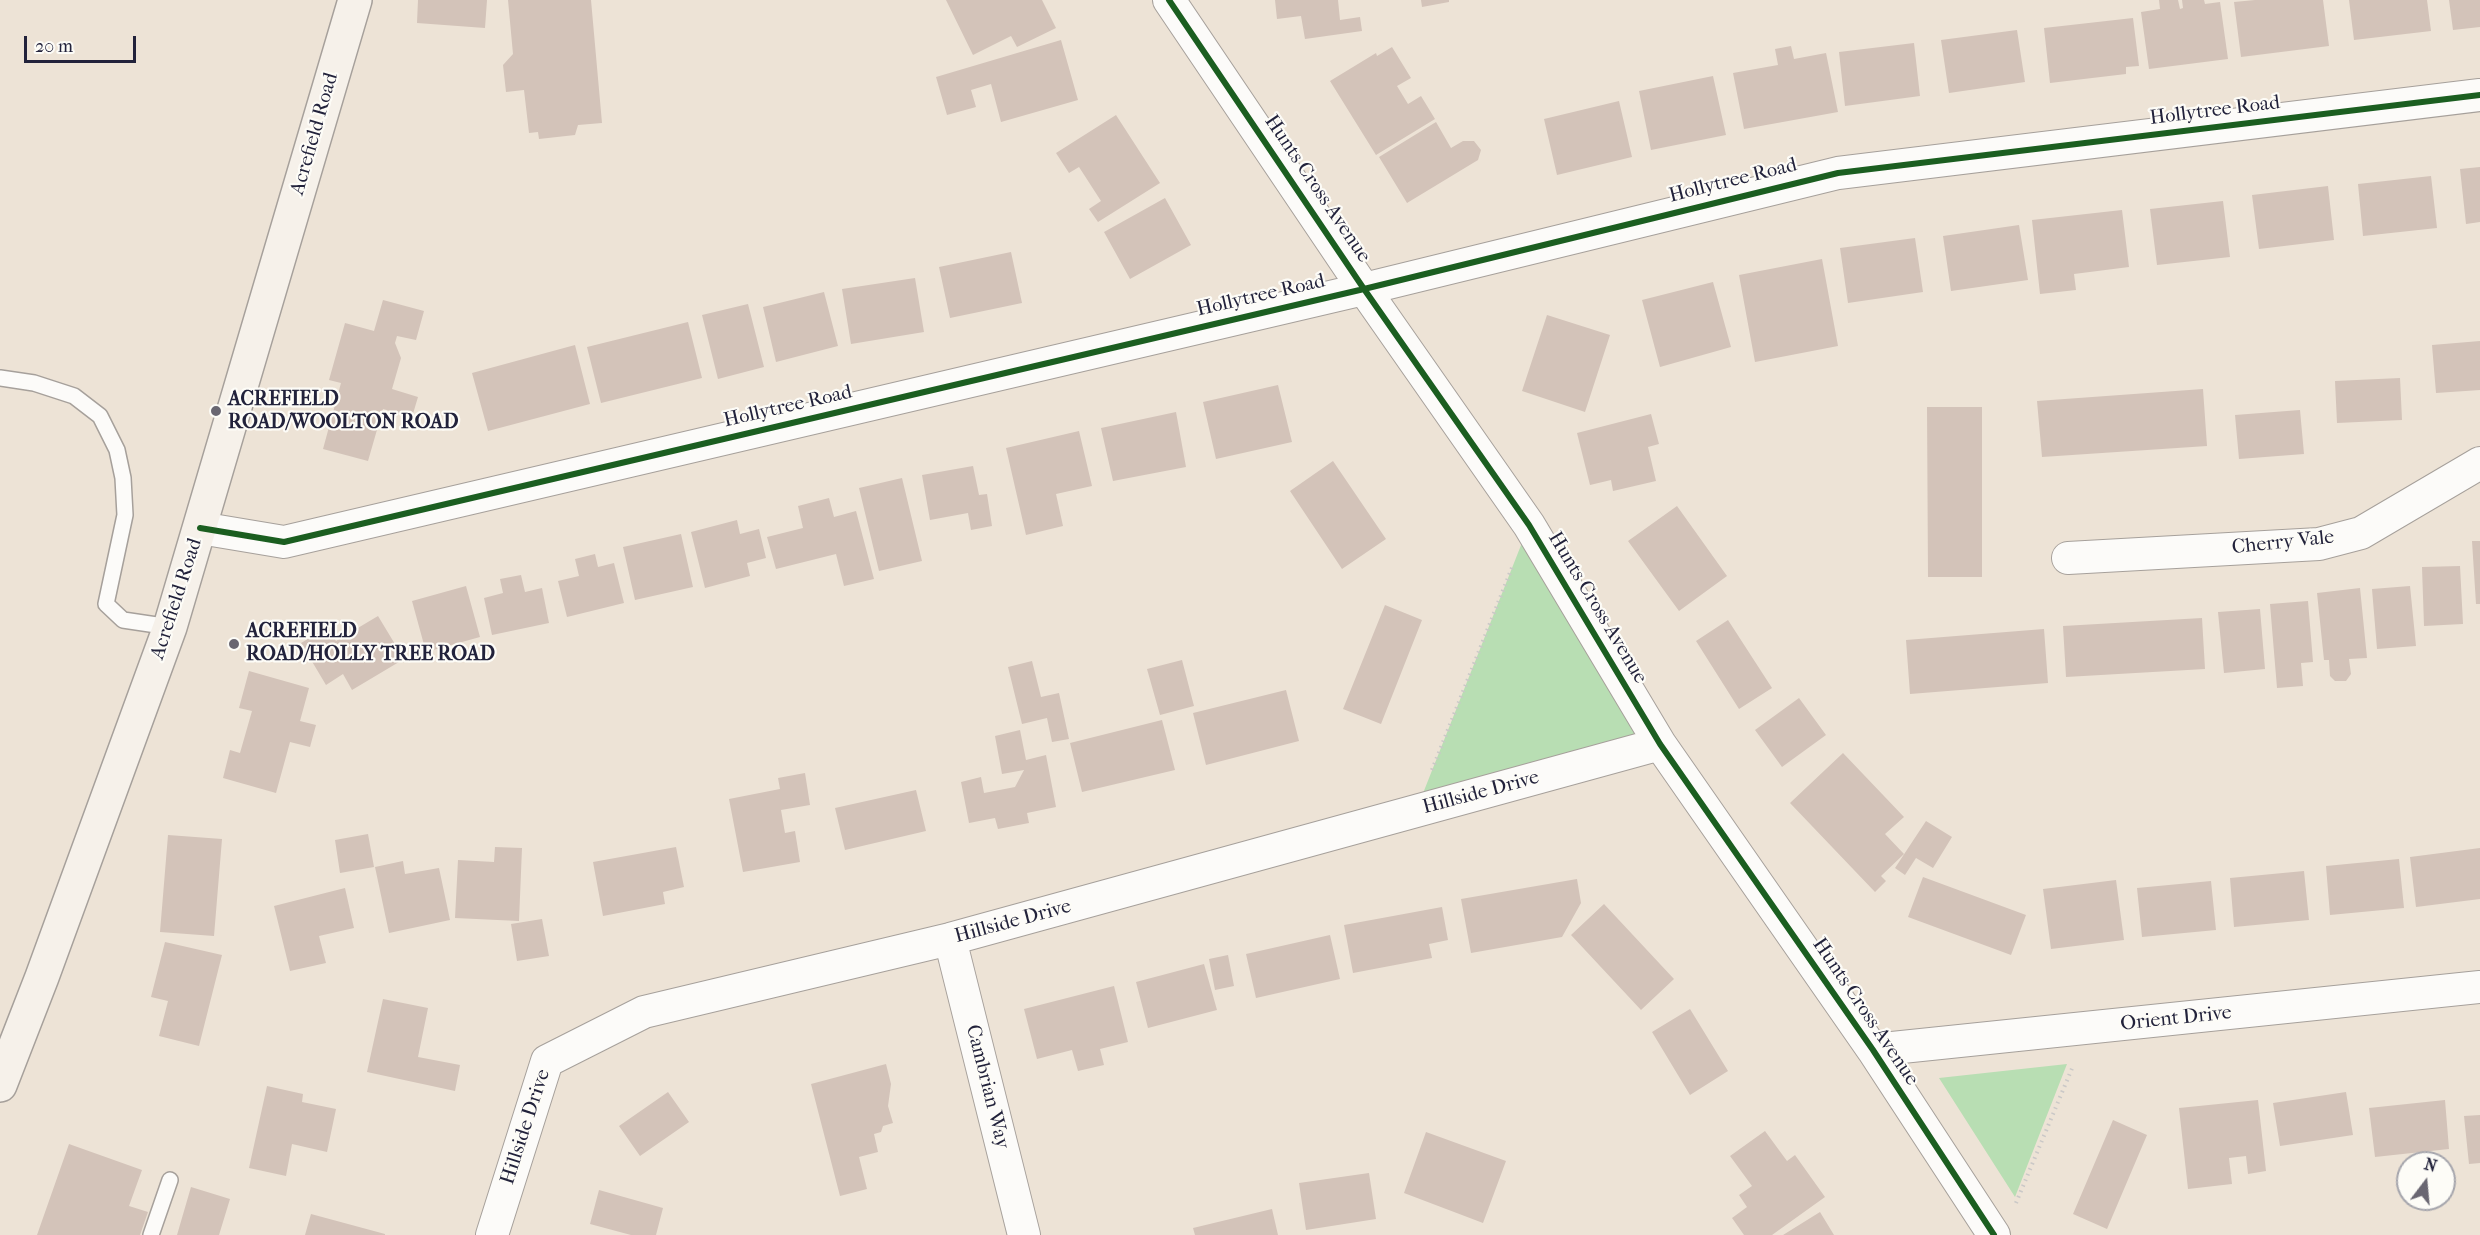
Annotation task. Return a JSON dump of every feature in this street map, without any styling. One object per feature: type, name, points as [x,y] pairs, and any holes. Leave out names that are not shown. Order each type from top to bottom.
[{"type":"main road","name":"Acrefield Road","points":[[0,1085],[170,627],[355,0]]},
{"type":"street","name":"Hunts Cross Avenue","points":[[1169,0],[1364,289],[1528,525],[1660,744],[1873,1050],[1991,1231]]},
{"type":"street","name":"Hollytree Road","points":[[200,528],[284,542],[1364,289],[1838,173],[2480,95]]},
{"type":"street","name":"Cherry Vale","points":[[2068,558],[2319,544],[2361,533],[2480,463]]},
{"type":"street","name":"Hillside Drive","points":[[492,1235],[547,1061],[644,1012],[950,939],[1660,744]]},
{"type":"street","name":"Cambrian Way","points":[[950,939],[1024,1235]]},
{"type":"street","name":"Orient Drive","points":[[1873,1050],[2480,987]]},
{"type":"lane","points":[[0,378],[34,383],[74,396],[99,416],[117,450],[123,478],[125,515],[106,604],[123,620],[170,627]]},
{"type":"lane","points":[[151,1235],[171,1180]]},
{"type":"path","points":[[1416,811],[1528,525]]},
{"type":"path","points":[[1991,1231],[2014,1208],[2076,1058],[2073,1030]]},
{"type":"green space","points":[[1529,525],[1660,744],[1416,811]]},
{"type":"green space","points":[[2067,1064],[2015,1197],[1939,1078]]},
{"type":"building","points":[[418,0],[487,0],[485,28],[417,23]]},
{"type":"building","points":[[508,0],[591,0],[602,123],[578,125],[575,135],[539,139],[538,132],[529,133],[524,90],[506,92],[503,65],[513,54]]},
{"type":"building","points":[[946,0],[1042,0],[1056,28],[1017,47],[1011,36],[973,55]]},
{"type":"building","points":[[1275,0],[1338,0],[1340,20],[1360,17],[1362,31],[1305,39],[1301,16],[1277,19]]},
{"type":"building","points":[[1421,0],[1449,0],[1449,2],[1422,7]]},
{"type":"building","points":[[2159,0],[2178,0],[2180,9],[2183,8],[2182,0],[2204,0],[2205,4],[2220,2],[2228,59],[2149,69],[2141,12],[2160,9]]},
{"type":"building","points":[[2323,0],[2329,46],[2241,57],[2234,2]]},
{"type":"building","points":[[2349,0],[2427,0],[2431,31],[2354,40]]},
{"type":"building","points":[[2449,0],[2480,0],[2480,27],[2453,30]]},
{"type":"building","points":[[2133,18],[2139,66],[2126,67],[2126,74],[2050,83],[2044,28]]},
{"type":"building","points":[[2017,30],[2025,82],[1949,93],[1941,40]]},
{"type":"building","points":[[1061,40],[1078,100],[1001,122],[991,84],[971,90],[976,107],[947,115],[936,77]]},
{"type":"building","points":[[1914,43],[1920,96],[1845,106],[1839,52]]},
{"type":"building","points":[[1791,46],[1794,59],[1826,53],[1838,112],[1744,129],[1733,73],[1778,65],[1775,49]]},
{"type":"building","points":[[1392,47],[1411,78],[1397,86],[1408,104],[1421,96],[1435,119],[1376,155],[1330,81],[1376,53],[1377,56]]},
{"type":"building","points":[[1713,76],[1726,135],[1651,150],[1639,91]]},
{"type":"building","points":[[1619,101],[1632,157],[1557,175],[1544,119]]},
{"type":"building","points":[[1116,115],[1160,183],[1098,222],[1089,209],[1101,201],[1079,167],[1069,173],[1056,153]]},
{"type":"building","points":[[1436,122],[1451,148],[1463,141],[1474,141],[1481,150],[1478,160],[1407,203],[1379,157]]},
{"type":"building","points":[[2480,167],[2480,222],[2466,224],[2460,169]]},
{"type":"building","points":[[2431,176],[2437,228],[2363,236],[2358,184]]},
{"type":"building","points":[[2328,186],[2334,240],[2259,249],[2252,195]]},
{"type":"building","points":[[1165,198],[1191,245],[1130,279],[1104,232]]},
{"type":"building","points":[[2223,201],[2230,257],[2157,265],[2150,209]]},
{"type":"building","points":[[2122,210],[2129,267],[2074,274],[2076,290],[2040,294],[2032,220]]},
{"type":"building","points":[[2019,225],[2028,280],[1951,291],[1943,236]]},
{"type":"building","points":[[1915,238],[1923,292],[1848,303],[1840,248]]},
{"type":"building","points":[[1011,252],[1022,303],[950,318],[939,267]]},
{"type":"building","points":[[1822,259],[1838,346],[1755,362],[1739,275]]},
{"type":"building","points":[[915,278],[924,332],[851,344],[842,289]]},
{"type":"building","points":[[1713,282],[1731,347],[1660,367],[1642,300]]},
{"type":"building","points":[[824,292],[838,346],[776,362],[763,307]]},
{"type":"building","points":[[383,300],[424,311],[416,340],[397,336],[395,343],[401,358],[392,389],[418,397],[412,417],[383,409],[368,461],[323,449],[341,383],[329,380],[345,323],[374,331]]},
{"type":"building","points":[[748,304],[764,367],[718,379],[702,315]]},
{"type":"building","points":[[1547,315],[1610,335],[1585,412],[1522,391]]},
{"type":"building","points":[[688,322],[702,378],[601,403],[587,347]]},
{"type":"building","points":[[2480,341],[2480,390],[2436,393],[2432,345]]},
{"type":"building","points":[[575,345],[590,404],[488,431],[472,373]]},
{"type":"building","points":[[2400,378],[2402,420],[2337,423],[2335,381]]},
{"type":"building","points":[[1278,385],[1292,442],[1216,459],[1203,402]]},
{"type":"building","points":[[2203,389],[2207,446],[2042,457],[2037,401]]},
{"type":"building","points":[[1927,407],[1982,407],[1982,577],[1928,577]]},
{"type":"building","points":[[2300,410],[2304,454],[2239,459],[2235,415]]},
{"type":"building","points":[[1176,412],[1186,467],[1113,481],[1101,428]]},
{"type":"building","points":[[1651,414],[1659,444],[1648,447],[1656,481],[1613,491],[1611,480],[1590,485],[1577,433]]},
{"type":"building","points":[[1079,431],[1092,486],[1056,494],[1063,526],[1026,535],[1006,448]]},
{"type":"building","points":[[1333,461],[1386,539],[1342,569],[1290,491]]},
{"type":"building","points":[[973,466],[979,495],[987,494],[992,526],[971,530],[968,513],[930,520],[922,475]]},
{"type":"building","points":[[902,478],[922,561],[879,571],[859,488]]},
{"type":"building","points":[[829,498],[834,517],[856,511],[874,579],[844,586],[836,554],[776,569],[767,537],[803,528],[798,506]]},
{"type":"building","points":[[1677,506],[1727,576],[1679,611],[1628,541]]},
{"type":"building","points":[[737,520],[740,534],[759,529],[766,558],[747,563],[750,576],[705,588],[691,532]]},
{"type":"building","points":[[681,534],[693,587],[635,600],[623,547]]},
{"type":"building","points":[[2472,541],[2480,541],[2480,604],[2476,604]]},
{"type":"building","points":[[595,554],[598,567],[614,563],[624,603],[567,617],[558,581],[579,576],[575,559]]},
{"type":"building","points":[[2460,566],[2463,624],[2424,626],[2422,567]]},
{"type":"building","points":[[521,575],[525,592],[542,588],[549,623],[492,635],[484,598],[503,593],[500,579]]},
{"type":"building","points":[[466,586],[480,637],[426,652],[412,601]]},
{"type":"building","points":[[2410,586],[2416,646],[2377,649],[2372,589]]},
{"type":"building","points":[[2360,588],[2367,658],[2349,659],[2351,674],[2346,681],[2335,681],[2330,676],[2329,660],[2324,660],[2317,593]]},
{"type":"building","points":[[2308,601],[2313,662],[2301,663],[2303,686],[2277,688],[2270,604]]},
{"type":"building","points":[[1385,605],[1422,620],[1381,724],[1343,709]]},
{"type":"building","points":[[2260,609],[2265,669],[2224,673],[2218,612]]},
{"type":"building","points":[[378,616],[404,659],[352,690],[343,674],[326,685],[301,643],[328,627],[336,641]]},
{"type":"building","points":[[2202,618],[2205,669],[2066,677],[2063,626]]},
{"type":"building","points":[[1728,620],[1772,688],[1739,709],[1696,641]]},
{"type":"building","points":[[2044,629],[2048,683],[1910,694],[1906,640]]},
{"type":"building","points":[[1182,660],[1194,706],[1160,715],[1147,669]]},
{"type":"building","points":[[1032,661],[1041,697],[1059,693],[1069,739],[1052,742],[1047,718],[1022,724],[1008,667]]},
{"type":"building","points":[[249,671],[309,688],[300,721],[316,725],[310,747],[290,742],[276,793],[223,778],[230,750],[240,753],[252,711],[239,708]]},
{"type":"building","points":[[1286,690],[1299,741],[1206,765],[1193,713]]},
{"type":"building","points":[[1799,698],[1826,735],[1782,767],[1755,730]]},
{"type":"building","points":[[1162,720],[1175,770],[1082,792],[1070,743]]},
{"type":"building","points":[[1020,730],[1026,760],[1046,755],[1056,807],[1027,813],[1029,823],[998,829],[995,818],[969,823],[961,782],[981,777],[984,793],[1015,787],[1024,770],[1002,774],[995,736]]},
{"type":"building","points":[[1843,753],[1904,817],[1885,834],[1904,854],[1881,876],[1886,881],[1875,892],[1790,803]]},
{"type":"building","points":[[805,773],[810,805],[781,810],[785,833],[795,831],[800,862],[743,872],[729,799],[780,789],[778,778]]},
{"type":"building","points":[[916,790],[926,831],[845,850],[835,808]]},
{"type":"building","points":[[1926,821],[1952,837],[1933,868],[1916,858],[1905,875],[1895,868]]},
{"type":"building","points":[[368,834],[374,867],[340,873],[335,840]]},
{"type":"building","points":[[168,835],[222,839],[214,936],[160,932]]},
{"type":"building","points":[[495,847],[522,848],[519,921],[455,918],[458,860],[494,862]]},
{"type":"building","points":[[676,847],[684,887],[663,892],[665,904],[603,916],[593,862]]},
{"type":"building","points":[[2480,848],[2480,899],[2416,907],[2410,857]]},
{"type":"building","points":[[2399,859],[2404,908],[2330,915],[2326,866]]},
{"type":"building","points":[[403,861],[405,874],[439,868],[450,920],[389,933],[375,867]]},
{"type":"building","points":[[2304,871],[2309,920],[2234,927],[2230,878]]},
{"type":"building","points":[[1923,877],[2026,915],[2011,955],[1908,917]]},
{"type":"building","points":[[1577,879],[1581,903],[1562,937],[1471,953],[1461,899]]},
{"type":"building","points":[[2116,880],[2124,940],[2051,949],[2043,889]]},
{"type":"building","points":[[2211,881],[2216,930],[2142,937],[2137,888]]},
{"type":"building","points":[[345,888],[354,928],[319,936],[326,963],[290,971],[274,906]]},
{"type":"building","points":[[1604,904],[1674,979],[1641,1010],[1571,935]]},
{"type":"building","points":[[1442,907],[1448,940],[1429,944],[1432,958],[1353,973],[1344,925]]},
{"type":"building","points":[[542,919],[549,956],[517,961],[511,924]]},
{"type":"building","points":[[1330,935],[1340,979],[1256,998],[1246,954]]},
{"type":"building","points":[[165,942],[222,955],[199,1046],[159,1036],[168,1001],[151,997]]},
{"type":"building","points":[[1228,955],[1234,986],[1215,990],[1209,959]]},
{"type":"building","points":[[1204,964],[1217,1010],[1148,1028],[1136,982]]},
{"type":"building","points":[[1114,986],[1128,1042],[1100,1049],[1104,1065],[1078,1071],[1072,1050],[1037,1059],[1024,1009]]},
{"type":"building","points":[[383,999],[428,1008],[418,1057],[460,1065],[455,1091],[367,1072]]},
{"type":"building","points":[[1690,1009],[1728,1071],[1690,1095],[1652,1032]]},
{"type":"building","points":[[886,1064],[891,1084],[888,1106],[893,1123],[883,1126],[881,1132],[874,1134],[878,1152],[859,1157],[867,1189],[840,1196],[811,1084]]},
{"type":"building","points":[[267,1086],[303,1094],[302,1102],[336,1109],[327,1152],[292,1144],[286,1176],[249,1168]]},
{"type":"building","points":[[668,1092],[689,1122],[640,1156],[619,1126]]},
{"type":"building","points":[[2346,1092],[2353,1135],[2280,1146],[2273,1103]]},
{"type":"building","points":[[2258,1100],[2266,1171],[2248,1174],[2246,1156],[2229,1158],[2232,1184],[2188,1189],[2179,1108]]},
{"type":"building","points":[[2445,1100],[2449,1149],[2396,1151],[2396,1155],[2375,1157],[2369,1108]]},
{"type":"building","points":[[2480,1115],[2480,1163],[2469,1164],[2464,1116]]},
{"type":"building","points":[[2113,1120],[2147,1135],[2107,1229],[2073,1214]]},
{"type":"building","points":[[1765,1131],[1787,1161],[1795,1155],[1825,1197],[1772,1235],[1744,1235],[1732,1218],[1747,1207],[1739,1195],[1752,1186],[1730,1156]]},
{"type":"building","points":[[1426,1132],[1506,1161],[1483,1223],[1404,1193]]},
{"type":"building","points":[[69,1144],[142,1170],[129,1206],[148,1212],[140,1235],[37,1235]]},
{"type":"building","points":[[1369,1173],[1376,1219],[1306,1230],[1299,1183]]},
{"type":"building","points":[[191,1187],[230,1199],[219,1235],[177,1235]]},
{"type":"building","points":[[599,1190],[663,1208],[656,1235],[631,1235],[590,1224]]},
{"type":"building","points":[[1272,1209],[1278,1235],[1195,1235],[1193,1228]]},
{"type":"building","points":[[1820,1212],[1834,1235],[1783,1235]]},
{"type":"building","points":[[311,1214],[385,1234],[385,1235],[305,1235]]},
{"type":"cycle path","points":[[1169,0],[1364,289],[1529,525],[1660,744],[1873,1050],[1994,1235]]},
{"type":"cycle path","points":[[200,528],[284,542],[1364,289],[1838,173],[2480,95]]},
{"type":"place","name":"ACREFIELD ROAD/WOOLTON ROAD","points":[[216,411]]},
{"type":"place","name":"ACREFIELD ROAD/HOLLY TREE ROAD","points":[[234,644]]}]
